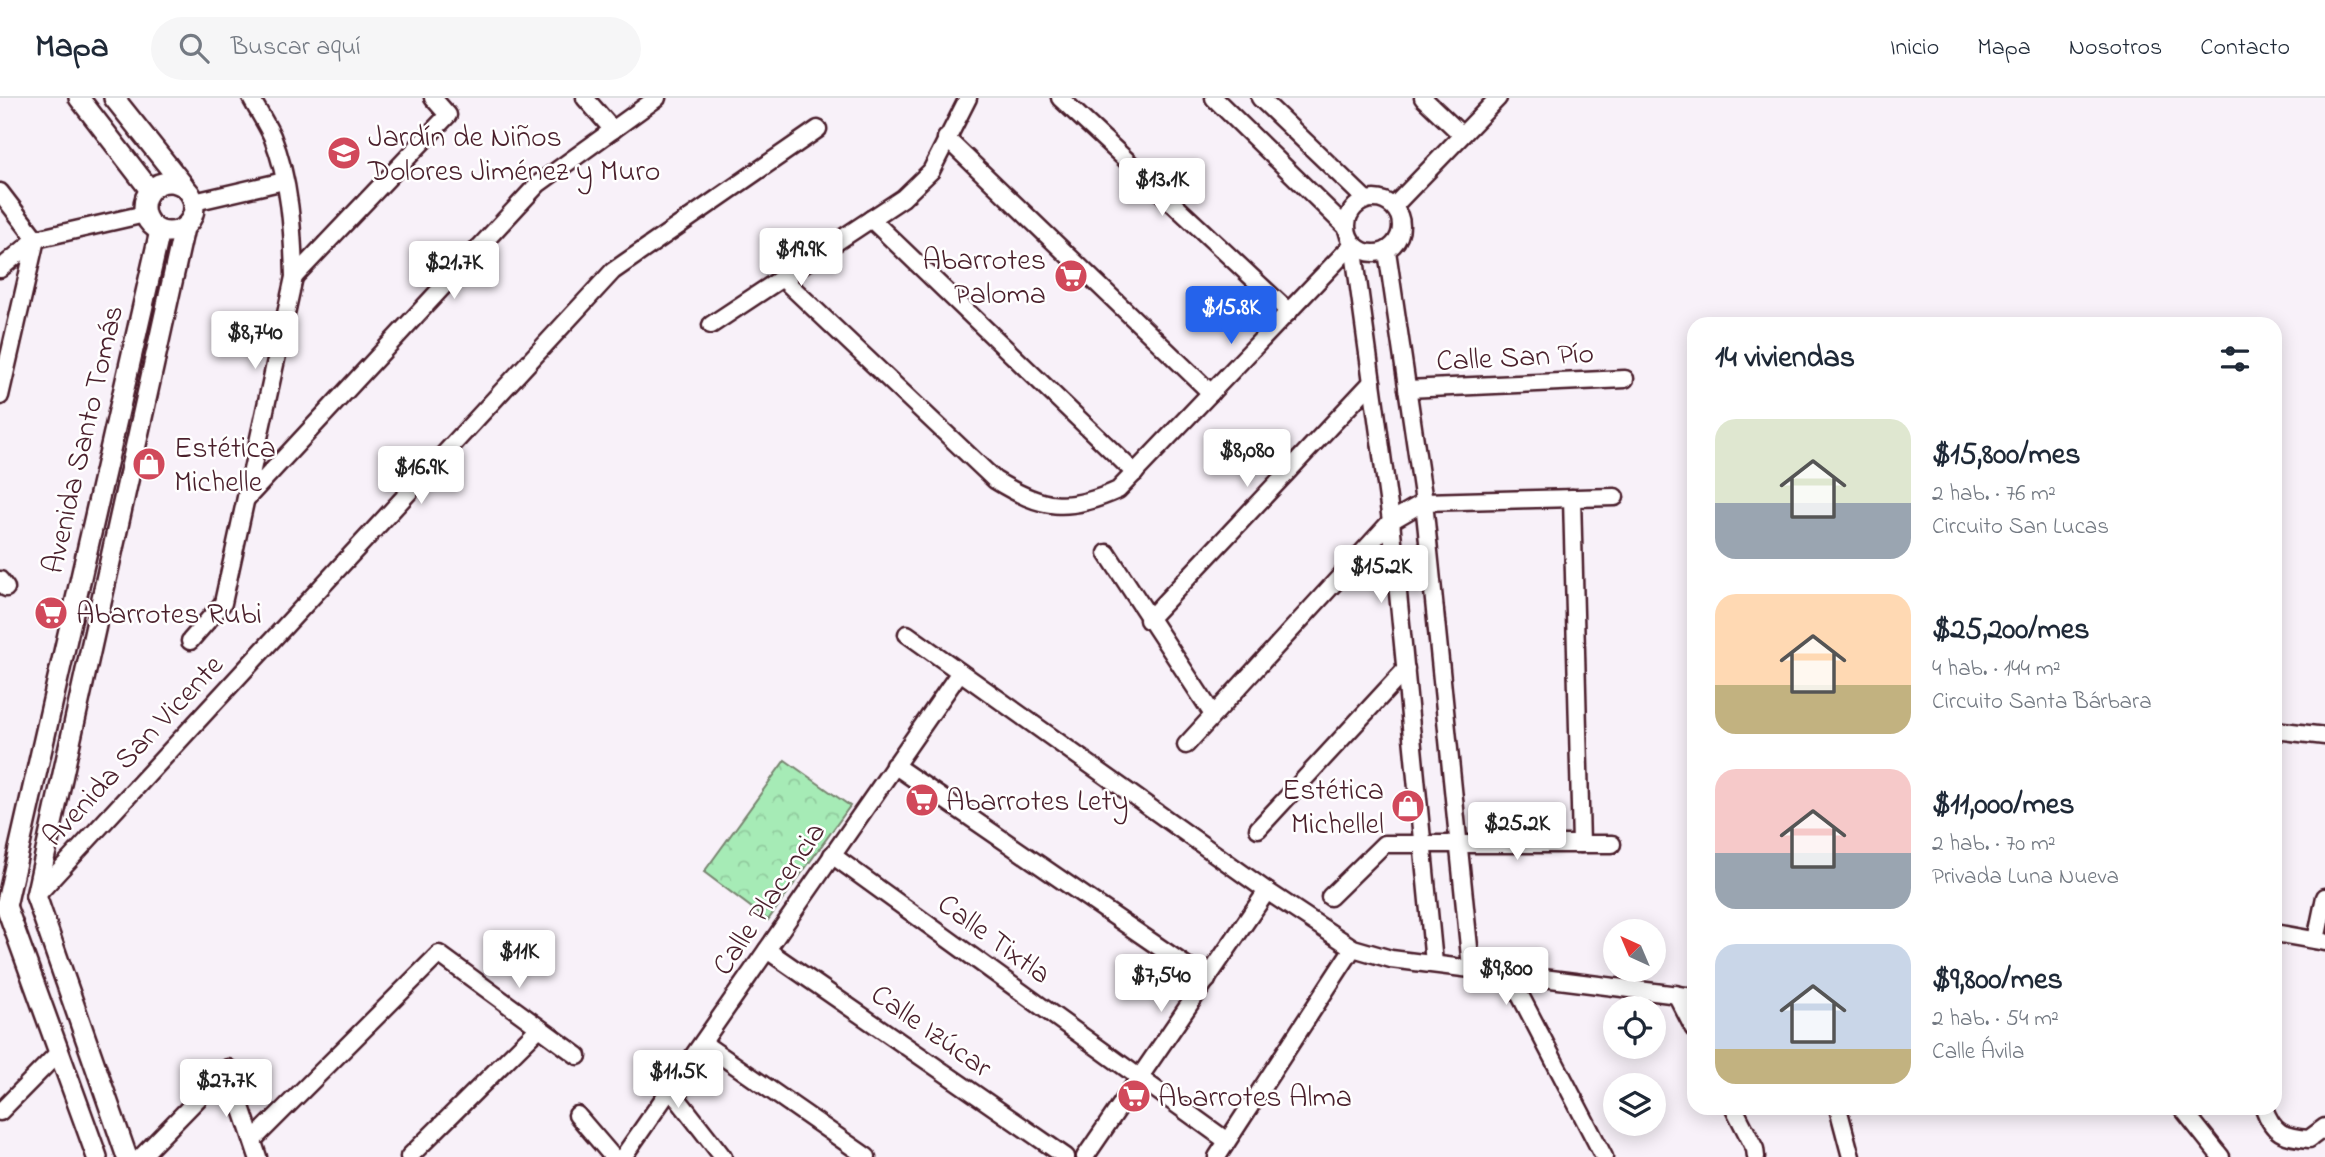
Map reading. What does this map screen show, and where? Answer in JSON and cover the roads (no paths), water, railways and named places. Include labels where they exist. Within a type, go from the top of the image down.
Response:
[{"type":"street","points":[[79,98],[150,190]]},
{"type":"street","points":[[114,98],[189,194],[193,217],[184,228],[176,232],[160,231],[152,227],[145,214],[145,200],[150,190],[164,183],[189,194],[284,181]]},
{"type":"street","points":[[190,641],[223,603],[294,277],[293,232],[284,181],[272,137],[251,98]]},
{"type":"street","points":[[294,277],[448,115],[433,98]]},
{"type":"street","points":[[585,98],[613,130]]},
{"type":"street","points":[[246,499],[538,184],[657,98]]},
{"type":"street","points":[[711,325],[903,198],[931,171],[968,98]]},
{"type":"street","points":[[1060,98],[1289,312]]},
{"type":"street","points":[[1260,98],[1366,199]]},
{"type":"street","points":[[1423,98],[1462,135]]},
{"type":"street","points":[[1394,206],[1498,98]]},
{"type":"street","points":[[1217,99],[1346,227],[1353,244],[1391,521],[1434,963]]},
{"type":"street","name":"Avenida San Vicente","points":[[36,896],[613,271],[818,129]]},
{"type":"street","points":[[946,138],[1211,393]]},
{"type":"street","points":[[0,192],[37,239]]},
{"type":"street","points":[[1346,227],[1351,210],[1366,199],[1381,198],[1394,206],[1401,217],[1402,230],[1397,242],[1387,251],[1375,254],[1364,252],[1353,244]]},
{"type":"street","points":[[0,269],[37,239],[145,214]]},
{"type":"street","points":[[871,219],[1135,473]]},
{"type":"street","name":"Avenida Santo Tomás","points":[[36,896],[184,228]]},
{"type":"street","name":"Avenida Santo Tomás","points":[[3,904],[160,231]]},
{"type":"street","points":[[0,396],[37,239]]},
{"type":"street","points":[[782,278],[995,480],[1030,500],[1058,505],[1087,505],[1118,490],[1353,244]]},
{"type":"street","points":[[1387,251],[1424,502],[1471,967]]},
{"type":"street","name":"Calle San Pío","points":[[1407,390],[1625,379]]},
{"type":"street","points":[[1148,620],[1372,382]]},
{"type":"street","points":[[1186,746],[1212,713],[1391,521],[1424,502],[1615,497]]},
{"type":"street","points":[[1572,498],[1581,844]]},
{"type":"street","points":[[1107,553],[1148,620],[1212,713]]},
{"type":"street","points":[[907,634],[1267,891],[1353,948],[1391,959],[1687,996]]},
{"type":"street","points":[[1258,829],[1406,670]]},
{"type":"street","name":"Calle Placencia","points":[[623,1157],[960,672]]},
{"type":"street","points":[[2282,731],[2325,736]]},
{"type":"street","points":[[894,765],[1208,980]]},
{"type":"street","points":[[1330,897],[1384,844],[1612,844]]},
{"type":"street","name":"Calle Tixtla","points":[[832,855],[1227,1141]]},
{"type":"street","points":[[0,881],[3,904],[97,1157]]},
{"type":"street","points":[[1085,1157],[1267,891]]},
{"type":"street","points":[[3,904],[36,896],[127,1157]]},
{"type":"street","points":[[2282,934],[2321,941],[2325,897]]},
{"type":"street","points":[[1217,1157],[1353,948]]},
{"type":"street","name":"Calle Izúcar","points":[[767,950],[1066,1157]]},
{"type":"street","points":[[253,1140],[439,954],[578,1056]]},
{"type":"street","points":[[1508,972],[1604,1157]]},
{"type":"street","points":[[1676,994],[1687,1015]]},
{"type":"street","points":[[409,1157],[539,1028]]},
{"type":"street","points":[[0,1112],[59,1052],[86,1042]]},
{"type":"street","points":[[703,1043],[867,1157]]},
{"type":"street","points":[[142,1157],[228,1069],[258,1157]]},
{"type":"street","points":[[670,1089],[723,1157]]},
{"type":"street","points":[[577,1115],[613,1157]]},
{"type":"street","points":[[1738,1115],[1755,1149],[1756,1157]]},
{"type":"street","points":[[1841,1115],[1851,1157]]},
{"type":"street","points":[[2188,1115],[2221,1157]]},
{"type":"street","points":[[2266,1115],[2270,1126],[2291,1138],[2309,1139],[2324,1130]]},
{"type":"place","name":"Jardín de Niños Dolores Jiménez y Muro","points":[[344,153]]},
{"type":"place","name":"Abarrotes Paloma","points":[[1071,276]]},
{"type":"place","name":"Estética Michelle","points":[[149,464]]},
{"type":"place","name":"Abarrotes Rubi","points":[[51,613]]},
{"type":"place","name":"Abarrotes Lety","points":[[922,800]]},
{"type":"place","name":"Estética Michellel","points":[[1408,806]]},
{"type":"place","name":"Abarrotes Alma","points":[[1134,1096]]}]
